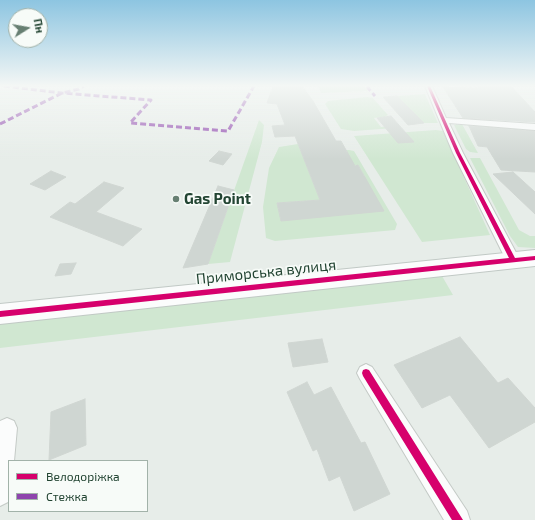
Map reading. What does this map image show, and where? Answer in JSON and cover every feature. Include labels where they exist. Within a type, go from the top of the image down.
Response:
[{"type":"street","points":[[439,110],[458,153],[513,260]]},
{"type":"street","points":[[444,120],[535,127]]},
{"type":"street","name":"Приморська вулиця","points":[[0,314],[535,258]]},
{"type":"street","points":[[366,373],[458,520]]},
{"type":"street","points":[[0,494],[7,428]]},
{"type":"green space","points":[[329,110],[384,110],[388,115],[385,117],[374,118],[381,127],[393,126],[395,128],[354,131],[341,129]]},
{"type":"green space","points":[[411,110],[432,110],[438,123],[424,123]]},
{"type":"green space","points":[[259,120],[264,125],[262,142],[230,262],[208,264]]},
{"type":"green space","points":[[462,124],[478,153],[470,152],[466,149],[454,125]]},
{"type":"green space","points":[[436,130],[443,131],[490,235],[422,242],[354,136]]},
{"type":"green space","points":[[298,144],[320,200],[277,203],[281,220],[365,177],[358,165],[324,168],[347,152],[346,150],[349,150],[354,151],[397,224],[395,230],[275,241],[266,238],[263,207],[269,168],[279,147]]},
{"type":"green space","points":[[470,158],[480,158],[519,230],[530,236],[535,236],[535,248],[518,247],[510,236]]},
{"type":"green space","points":[[438,269],[453,295],[0,348],[0,321]]},
{"type":"building","points":[[279,110],[318,110],[336,141],[341,141],[355,166],[358,165],[384,211],[281,221],[277,203],[320,200],[295,136],[275,137],[272,126],[285,125]]},
{"type":"building","points":[[395,110],[411,110],[424,123],[408,125]]},
{"type":"building","points":[[458,110],[533,110],[535,112],[535,122],[463,118]]},
{"type":"building","points":[[391,116],[414,142],[398,143],[377,118]]},
{"type":"building","points":[[469,126],[535,131],[535,172],[501,170],[487,147],[478,146]]},
{"type":"building","points":[[219,151],[232,154],[223,165],[209,161]]},
{"type":"building","points":[[51,171],[66,177],[45,190],[30,184]]},
{"type":"building","points":[[513,172],[535,192],[535,214],[493,174]]},
{"type":"building","points":[[104,182],[124,188],[96,212],[142,229],[123,246],[50,217],[70,202],[75,204]]},
{"type":"building","points":[[218,186],[234,190],[208,264],[183,268]]},
{"type":"building","points":[[76,263],[71,274],[55,276],[60,264]]},
{"type":"building","points":[[460,337],[498,383],[508,378],[535,408],[535,422],[489,448],[450,395],[422,408],[394,365]]},
{"type":"building","points":[[322,339],[328,362],[293,367],[288,343]]},
{"type":"building","points":[[307,382],[314,395],[331,387],[361,443],[365,442],[390,494],[354,511],[340,476],[329,481],[317,449],[313,451],[287,392]]},
{"type":"building","points":[[85,399],[86,445],[49,460],[51,412]]},
{"type":"marked path","points":[[0,124],[27,110]]},
{"type":"marked path","points":[[142,110],[130,123],[228,131],[240,110]]},
{"type":"cycle path","points":[[439,110],[458,153],[513,260]]},
{"type":"cycle path","points":[[0,314],[535,258]]},
{"type":"cycle path","points":[[366,373],[458,520]]},
{"type":"place","name":"Gas Point","points":[[176,199]]}]
